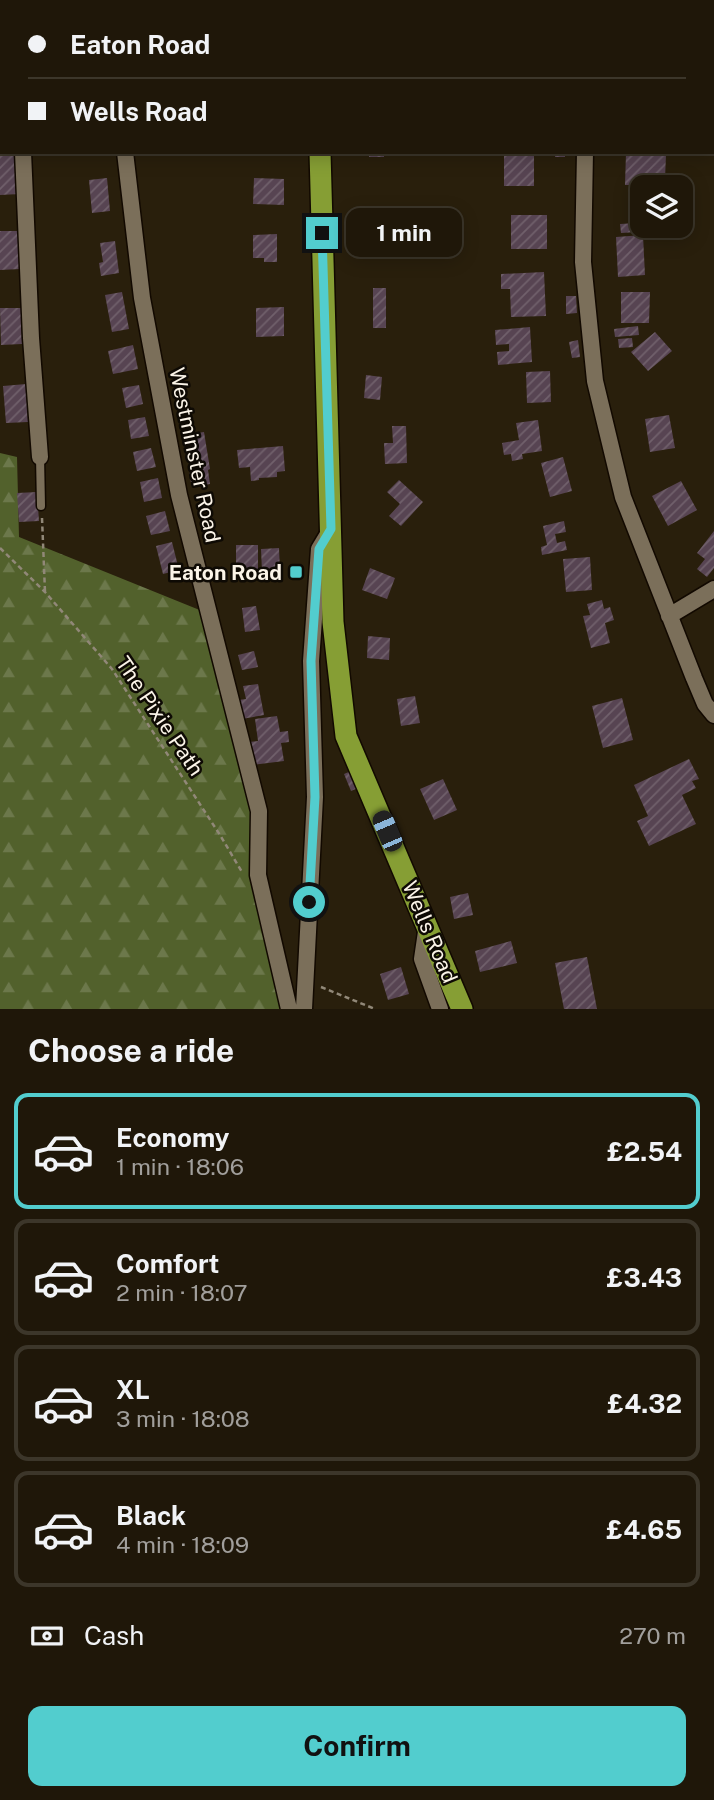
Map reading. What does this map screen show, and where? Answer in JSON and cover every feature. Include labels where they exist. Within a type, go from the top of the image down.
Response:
[{"type":"highway","name":"Wells Road","points":[[320,154],[333,622],[346,736],[462,1009]]},
{"type":"street","points":[[23,154],[31,338],[40,457]]},
{"type":"street","name":"Westminster Road","points":[[125,154],[142,298],[174,469],[259,811],[258,875],[289,1009]]},
{"type":"street","points":[[584,154],[583,262],[595,381],[623,497],[705,704],[714,715]]},
{"type":"street","points":[[304,1009],[315,797],[311,661],[319,549],[331,529]]},
{"type":"street","points":[[669,616],[714,589]]},
{"type":"street","points":[[427,925],[422,959],[440,1009]]},
{"type":"lane","points":[[40,457],[41,506]]},
{"type":"path","points":[[41,506],[45,592]]},
{"type":"path","name":"The Pixie Path","points":[[0,548],[45,592],[112,669],[245,878]]},
{"type":"path","points":[[305,981],[375,1009]]},
{"type":"green space","points":[[0,453],[17,457],[19,537],[207,613],[294,999],[292,1009],[0,1009]]},
{"type":"building","points":[[369,154],[384,154],[384,157],[369,157]]},
{"type":"building","points":[[504,154],[534,154],[534,186],[504,186]]},
{"type":"building","points":[[626,154],[666,155],[665,175],[630,175],[630,185],[625,185]]},
{"type":"building","points":[[18,155],[20,194],[0,195],[0,156]]},
{"type":"building","points":[[107,178],[110,211],[92,213],[89,180]]},
{"type":"building","points":[[254,178],[284,179],[284,205],[253,204]]},
{"type":"building","points":[[511,215],[547,215],[547,249],[511,249]]},
{"type":"building","points":[[371,217],[404,217],[404,242],[371,241]]},
{"type":"building","points":[[630,223],[630,232],[621,233],[620,224]]},
{"type":"building","points":[[0,231],[21,231],[21,269],[0,270]]},
{"type":"building","points":[[277,234],[277,262],[264,262],[264,258],[253,258],[253,235]]},
{"type":"building","points":[[616,237],[643,238],[645,275],[618,277]]},
{"type":"building","points":[[115,241],[119,273],[101,276],[99,263],[103,262],[100,243]]},
{"type":"building","points":[[544,272],[546,316],[511,317],[510,289],[501,289],[501,274]]},
{"type":"building","points":[[373,288],[386,288],[386,328],[373,328]]},
{"type":"building","points":[[122,292],[129,329],[112,332],[105,295]]},
{"type":"building","points":[[621,292],[650,292],[649,323],[621,323]]},
{"type":"building","points":[[566,296],[576,296],[577,313],[566,314]]},
{"type":"building","points":[[284,307],[284,336],[256,337],[256,308]]},
{"type":"building","points":[[0,308],[21,308],[22,344],[1,345]]},
{"type":"building","points":[[638,326],[639,335],[615,337],[614,329]]},
{"type":"building","points":[[530,327],[532,362],[498,365],[497,352],[509,351],[509,344],[496,345],[495,330]]},
{"type":"building","points":[[655,332],[672,351],[648,371],[631,352]]},
{"type":"building","points":[[632,338],[633,347],[619,348],[618,339]]},
{"type":"building","points":[[578,340],[580,357],[572,358],[569,342]]},
{"type":"building","points":[[133,345],[138,369],[113,374],[108,351]]},
{"type":"building","points":[[550,371],[551,402],[527,403],[526,372]]},
{"type":"building","points":[[366,375],[382,377],[380,400],[364,398]]},
{"type":"building","points":[[26,384],[28,422],[6,423],[3,386]]},
{"type":"building","points":[[139,385],[143,404],[126,408],[122,388]]},
{"type":"building","points":[[669,415],[675,448],[650,452],[645,419]]},
{"type":"building","points":[[145,417],[149,436],[131,439],[128,420]]},
{"type":"building","points":[[538,420],[542,451],[522,454],[523,459],[512,461],[511,454],[504,455],[502,443],[519,440],[516,423]]},
{"type":"building","points":[[392,426],[406,426],[407,463],[385,464],[384,443],[393,443]]},
{"type":"building","points":[[204,432],[210,484],[192,487],[189,473],[197,471],[190,434]]},
{"type":"building","points":[[283,446],[285,471],[277,472],[277,477],[251,481],[250,467],[239,468],[237,450]]},
{"type":"building","points":[[151,448],[156,467],[137,471],[133,452]]},
{"type":"building","points":[[563,457],[572,491],[550,497],[541,463]]},
{"type":"building","points":[[158,478],[162,498],[144,502],[140,482]]},
{"type":"building","points":[[399,480],[423,502],[401,526],[389,516],[400,504],[387,492]]},
{"type":"building","points":[[681,481],[697,510],[668,526],[652,496]]},
{"type":"building","points":[[37,492],[39,521],[19,522],[17,493]]},
{"type":"building","points":[[165,511],[170,531],[151,535],[146,516]]},
{"type":"building","points":[[564,521],[566,532],[555,534],[557,543],[565,541],[567,550],[542,555],[541,547],[547,545],[543,526]]},
{"type":"building","points":[[714,531],[714,568],[707,577],[697,569],[705,559],[697,553]]},
{"type":"building","points":[[172,542],[179,570],[163,574],[156,546]]},
{"type":"building","points":[[236,545],[258,545],[258,572],[236,572]]},
{"type":"building","points":[[279,548],[280,571],[262,572],[261,549]]},
{"type":"building","points":[[590,557],[592,590],[566,592],[563,559]]},
{"type":"building","points":[[370,568],[395,578],[387,599],[362,590]]},
{"type":"building","points":[[602,600],[604,609],[610,607],[614,620],[605,623],[610,643],[591,648],[583,616],[590,615],[587,604]]},
{"type":"building","points":[[256,606],[260,630],[245,632],[242,608]]},
{"type":"building","points":[[368,636],[390,638],[389,660],[367,658]]},
{"type":"building","points":[[254,651],[258,667],[242,670],[238,655]]},
{"type":"building","points":[[258,684],[264,715],[242,719],[238,700],[246,699],[243,686]]},
{"type":"building","points":[[415,696],[420,723],[401,726],[397,699]]},
{"type":"building","points":[[622,698],[633,740],[603,748],[592,706]]},
{"type":"building","points":[[277,716],[280,732],[288,731],[289,742],[281,743],[284,761],[252,765],[249,742],[258,741],[255,719]]},
{"type":"building","points":[[689,759],[699,779],[692,781],[696,788],[682,795],[696,824],[649,846],[637,821],[648,816],[634,785]]},
{"type":"building","points":[[356,769],[363,786],[351,791],[344,774]]},
{"type":"building","points":[[443,779],[457,810],[434,820],[420,789]]},
{"type":"building","points":[[468,893],[473,915],[454,919],[450,897]]},
{"type":"building","points":[[511,941],[517,963],[480,972],[475,951]]},
{"type":"building","points":[[587,957],[597,1009],[564,1009],[555,963]]},
{"type":"building","points":[[401,967],[409,994],[388,1000],[380,974]]},
{"type":"place","name":"Eaton Road","points":[[296,572]]},
{"type":"route","points":[[309,902],[315,797],[311,661],[319,549],[331,529],[322,233]]}]
